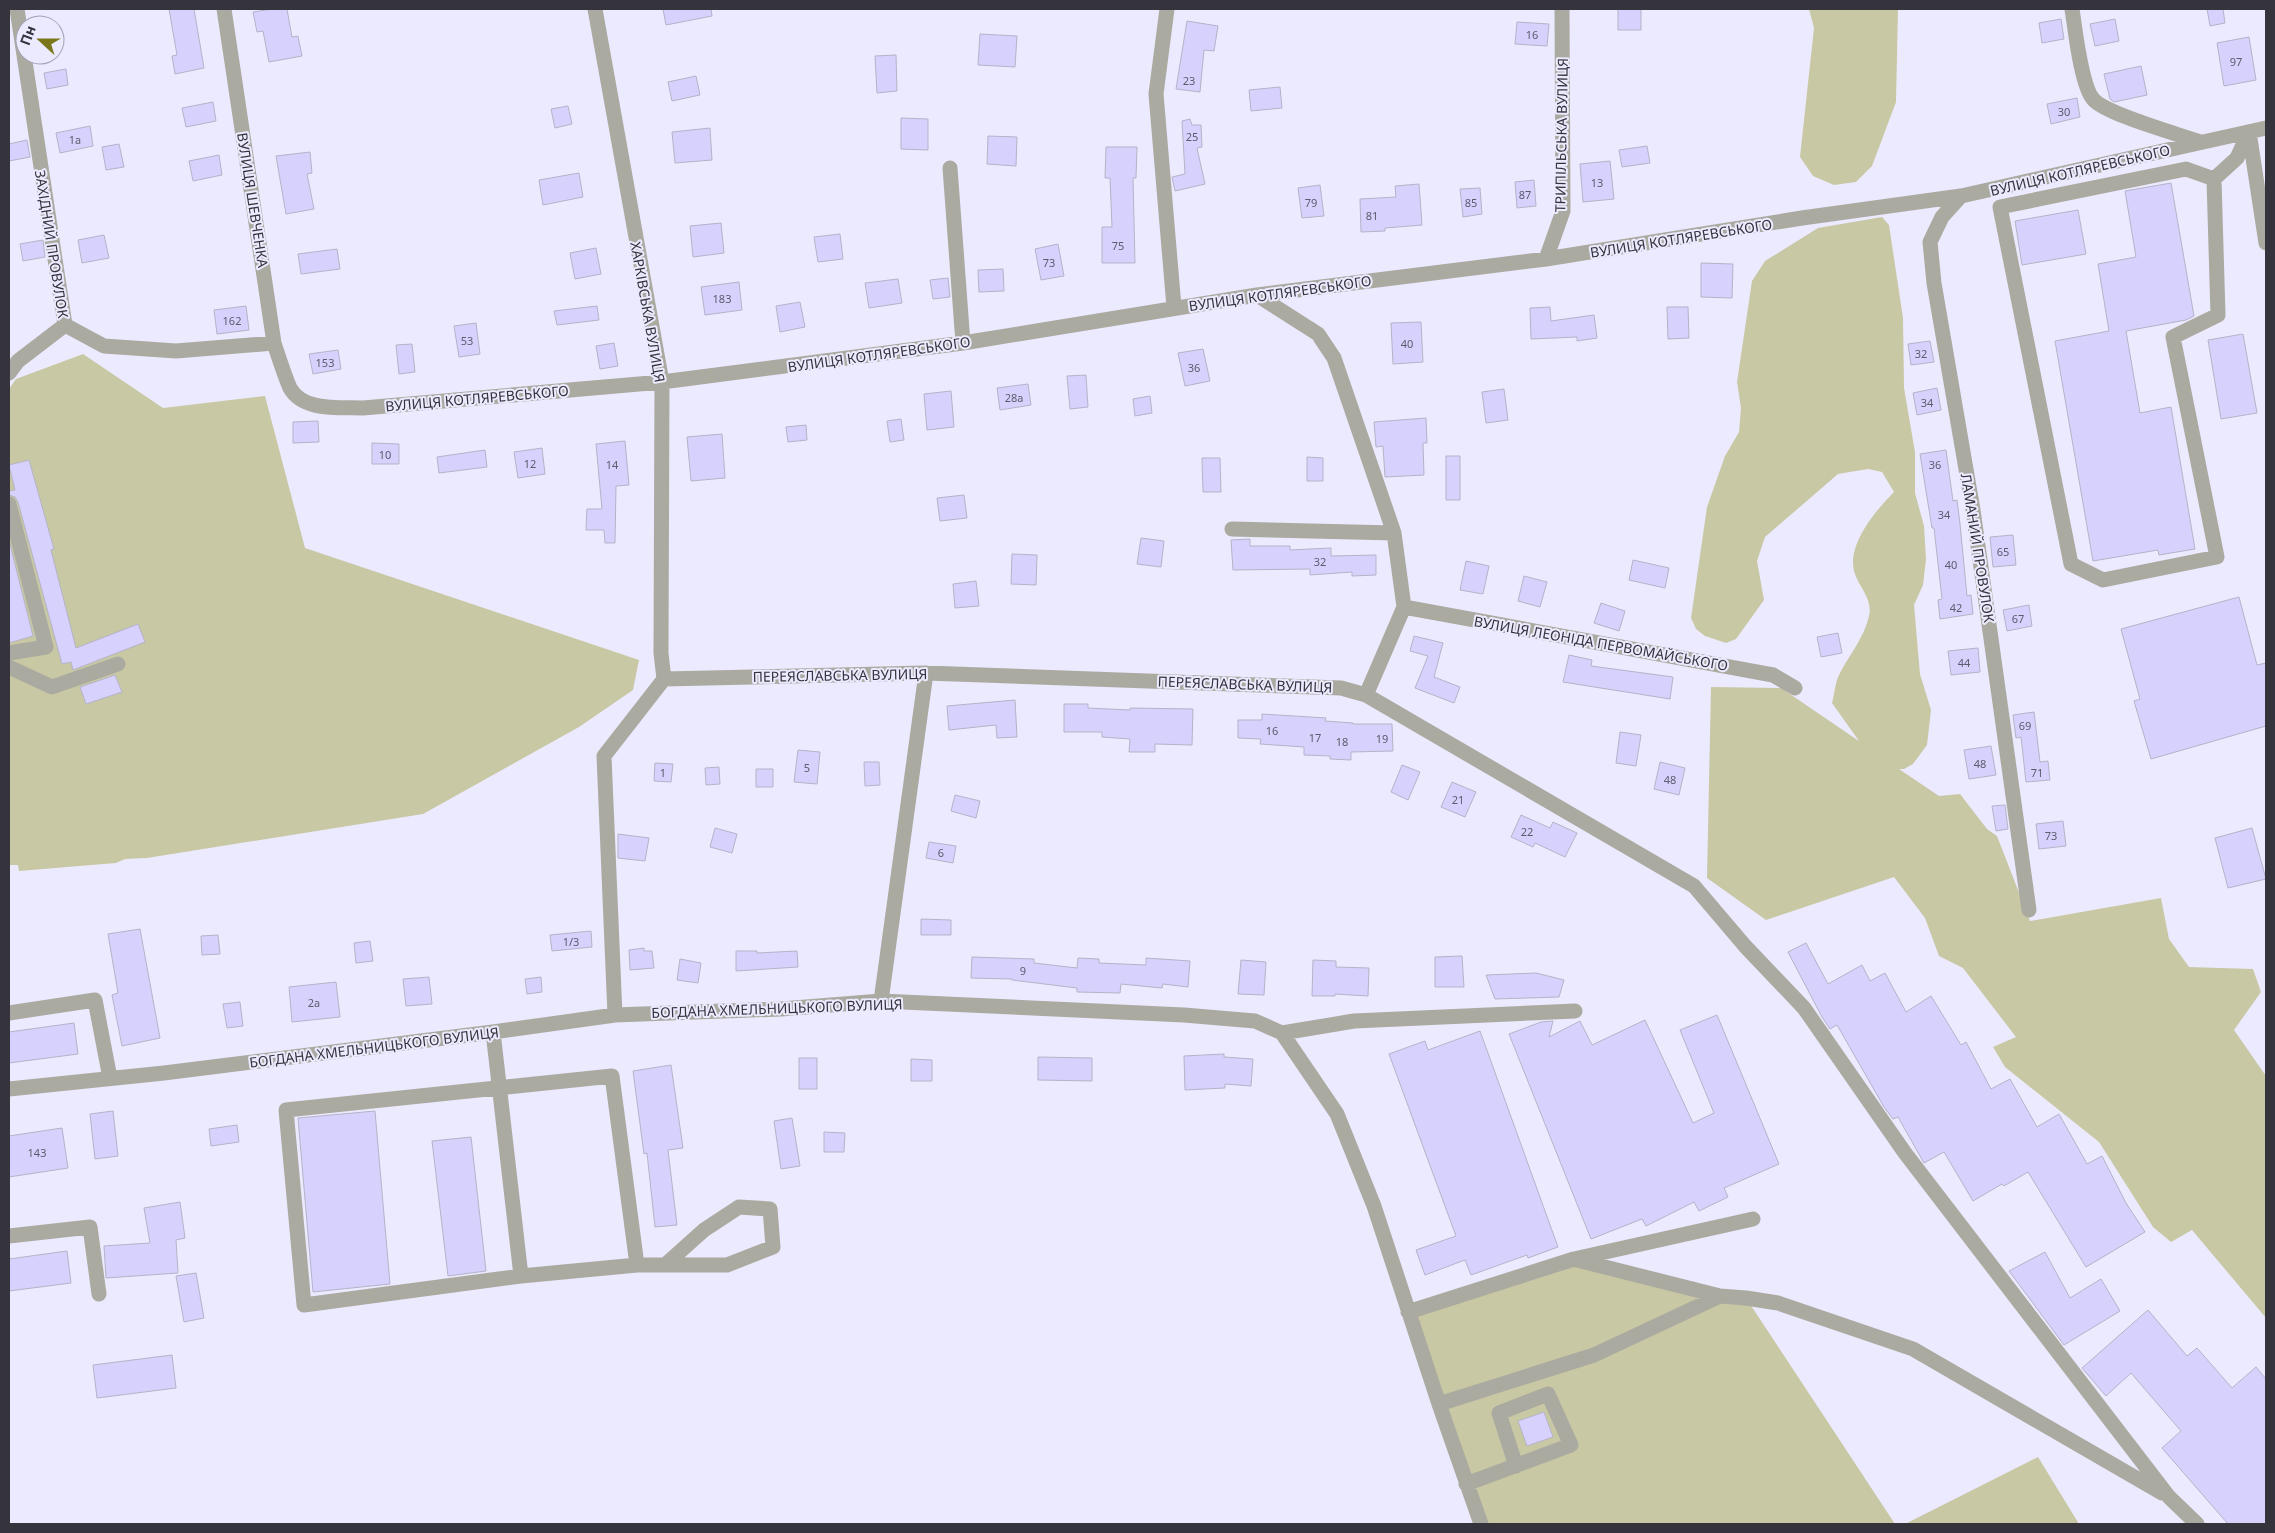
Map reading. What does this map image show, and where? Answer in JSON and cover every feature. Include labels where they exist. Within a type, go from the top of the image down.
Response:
[{"type":"street","name":"ЗАХІДНИЙ ПРОВУЛОК","points":[[17,9],[65,325],[104,346],[176,351],[274,343]]},
{"type":"street","name":"ВУЛИЦЯ ШЕВЧЕНКА","points":[[224,9],[274,343],[291,390]]},
{"type":"street","name":"ХАРКІВСЬКА ВУЛИЦЯ","points":[[595,9],[662,382],[661,653],[664,679]]},
{"type":"street","points":[[1167,9],[1156,94],[1174,307]]},
{"type":"street","name":"ТРИПІЛЬСЬКА ВУЛИЦЯ","points":[[1546,259],[1563,211],[1562,9]]},
{"type":"street","points":[[2072,9],[2086,85],[2093,99],[2102,106],[2120,114],[2200,142]]},
{"type":"street","name":"ВУЛИЦЯ КОТЛЯРЕВСЬКОГО","points":[[291,390],[306,402],[325,407],[363,408],[662,382],[963,343],[1174,307],[1546,259],[1802,218],[1961,196],[2266,128]]},
{"type":"street","points":[[2214,180],[2186,169],[2000,207],[2071,564],[2103,580],[2217,557],[2173,337],[2218,315],[2214,180],[2237,158],[2249,132]]},
{"type":"street","points":[[2249,132],[2266,243]]},
{"type":"street","points":[[950,168],[963,343]]},
{"type":"street","name":"ЛАМАНИЙ ПРОВУЛОК","points":[[1961,196],[1942,217],[1930,242],[1934,283],[1973,510],[2029,910]]},
{"type":"street","points":[[1257,295],[1318,334],[1334,358],[1394,532],[1404,607],[1366,695]]},
{"type":"street","points":[[9,373],[18,361],[65,325]]},
{"type":"street","points":[[9,504],[46,647],[9,653]]},
{"type":"street","points":[[1232,530],[1394,532]]},
{"type":"street","name":"ВУЛИЦЯ ЛЕОНІДА ПЕРВОМАЙСЬКОГО","points":[[1404,607],[1773,674],[1796,688]]},
{"type":"street","points":[[9,667],[52,687],[118,664]]},
{"type":"street","points":[[881,1001],[926,673]]},
{"type":"street","name":"ПЕРЕЯСЛАВСЬКА ВУЛИЦЯ","points":[[664,679],[926,673],[1341,688],[1366,695],[1694,886],[1745,946],[1804,1008],[1905,1153],[2169,1497]]},
{"type":"street","points":[[615,1015],[604,756],[664,679]]},
{"type":"street","points":[[9,1013],[95,1000],[110,1078]]},
{"type":"street","name":"БОГДАНА ХМЕЛЬНИЦЬКОГО ВУЛИЦЯ","points":[[9,1089],[493,1032],[615,1015],[781,1009],[881,1001],[1184,1015],[1255,1021],[1282,1033]]},
{"type":"street","points":[[1481,1524],[1408,1312],[1374,1206],[1337,1114],[1282,1033],[1354,1021],[1575,1011]]},
{"type":"street","points":[[493,1032],[521,1276]]},
{"type":"street","points":[[637,1265],[612,1076],[286,1110],[304,1305],[521,1276],[637,1265],[665,1265],[727,1265],[773,1248],[770,1209],[739,1207],[704,1230],[665,1265]]},
{"type":"street","points":[[1408,1312],[1574,1259],[1752,1219]]},
{"type":"street","points":[[9,1236],[90,1227],[99,1294]]},
{"type":"street","points":[[1574,1259],[1720,1296],[1778,1303],[1913,1350],[2169,1497],[2197,1524]]},
{"type":"street","points":[[1439,1404],[1594,1355],[1720,1296]]},
{"type":"street","points":[[1466,1484],[1516,1466],[1571,1445],[1548,1394],[1499,1414],[1516,1466]]},
{"type":"green space","points":[[1809,9],[1898,9],[1896,102],[1872,166],[1856,182],[1834,185],[1813,176],[1800,157],[1814,28]]},
{"type":"green space","points":[[1882,217],[1889,225],[1903,318],[1904,388],[1915,452],[1915,493],[1924,526],[1926,559],[1923,585],[1914,605],[1920,674],[1931,710],[1927,745],[1913,764],[1904,769],[1899,769],[1939,796],[1960,794],[1987,829],[1997,836],[2030,921],[2161,898],[2169,939],[2189,967],[2253,969],[2261,992],[2234,1030],[2266,1076],[2266,1318],[2192,1230],[2171,1242],[2153,1227],[2099,1142],[2005,1067],[1993,1047],[2016,1037],[1963,968],[1939,956],[1925,918],[1894,877],[1766,920],[1707,878],[1711,687],[1781,688],[1859,741],[1832,703],[1838,677],[1860,640],[1869,616],[1868,599],[1855,574],[1853,563],[1854,552],[1864,529],[1879,508],[1894,492],[1882,472],[1868,469],[1838,474],[1765,537],[1757,561],[1764,600],[1736,639],[1726,643],[1705,636],[1696,629],[1691,618],[1707,507],[1725,456],[1739,432],[1741,408],[1737,382],[1752,281],[1765,261],[1818,228]]},
{"type":"green space","points":[[83,354],[163,408],[265,396],[305,548],[639,660],[633,690],[579,727],[423,814],[147,858],[125,859],[116,863],[19,871],[18,865],[9,865],[9,389],[16,379]]},
{"type":"green space","points":[[1574,1259],[1746,1298],[1895,1524],[1483,1524],[1408,1312]]},
{"type":"green space","points":[[2038,1457],[2079,1524],[1905,1524]]},
{"type":"building","points":[[169,9],[194,9],[204,68],[175,74],[172,56],[177,55]]},
{"type":"building","points":[[287,9],[292,37],[298,36],[302,56],[269,62],[263,31],[257,32],[253,12]]},
{"type":"building","points":[[663,9],[711,9],[712,16],[666,25]]},
{"type":"building","points":[[1618,9],[1641,9],[1641,30],[1618,30]]},
{"type":"building","points":[[2207,9],[2223,9],[2225,23],[2210,26]]},
{"type":"building","points":[[2061,19],[2064,39],[2042,43],[2039,23]]},
{"type":"building","points":[[2115,19],[2119,41],[2095,46],[2090,24]]},
{"type":"building","points":[[1187,21],[1218,26],[1214,51],[1204,50],[1200,92],[1176,89]]},
{"type":"building","points":[[1517,22],[1549,24],[1547,46],[1515,44]]},
{"type":"building","points":[[980,34],[1017,36],[1015,67],[978,65]]},
{"type":"building","points":[[2249,37],[2256,80],[2224,86],[2217,43]]},
{"type":"building","points":[[896,55],[897,91],[877,93],[875,56]]},
{"type":"building","points":[[2141,66],[2147,95],[2114,102],[2110,99],[2104,74]]},
{"type":"building","points":[[66,69],[68,85],[47,89],[44,73]]},
{"type":"building","points":[[696,76],[700,95],[672,101],[668,82]]},
{"type":"building","points":[[1280,87],[1282,108],[1251,111],[1249,90]]},
{"type":"building","points":[[2077,98],[2080,117],[2051,124],[2047,104]]},
{"type":"building","points":[[213,102],[216,121],[186,127],[182,108]]},
{"type":"building","points":[[568,106],[572,124],[555,128],[551,109]]},
{"type":"building","points":[[901,118],[928,119],[928,150],[901,149]]},
{"type":"building","points":[[1190,119],[1192,125],[1201,125],[1202,147],[1197,148],[1205,184],[1175,191],[1172,177],[1185,174],[1182,121]]},
{"type":"building","points":[[90,126],[93,146],[60,153],[56,133]]},
{"type":"building","points":[[710,128],[712,160],[675,163],[672,132]]},
{"type":"building","points":[[988,136],[1017,137],[1016,166],[987,164]]},
{"type":"building","points":[[27,140],[30,157],[9,161],[9,144]]},
{"type":"building","points":[[119,144],[124,167],[106,170],[102,147]]},
{"type":"building","points":[[1647,146],[1650,163],[1622,167],[1619,150]]},
{"type":"building","points":[[1106,147],[1137,147],[1136,178],[1133,178],[1135,263],[1102,263],[1102,227],[1112,227],[1110,178],[1105,178]]},
{"type":"building","points":[[310,152],[312,173],[307,174],[314,209],[286,214],[276,156]]},
{"type":"building","points":[[219,155],[222,175],[193,181],[189,161]]},
{"type":"building","points":[[1610,161],[1614,199],[1583,202],[1580,164]]},
{"type":"building","points":[[579,173],[583,197],[543,205],[539,180]]},
{"type":"building","points":[[1534,180],[1536,206],[1517,208],[1515,182]]},
{"type":"building","points":[[2171,183],[2194,316],[2186,320],[2126,331],[2140,413],[2171,407],[2195,549],[2159,555],[2158,550],[2093,561],[2055,341],[2109,331],[2098,264],[2136,257],[2125,191]]},
{"type":"building","points":[[1419,184],[1422,225],[1385,228],[1385,231],[1361,232],[1360,199],[1396,197],[1395,186]]},
{"type":"building","points":[[1320,185],[1324,216],[1302,218],[1298,188]]},
{"type":"building","points":[[1480,188],[1482,214],[1463,217],[1460,189]]},
{"type":"building","points":[[2078,210],[2086,254],[2022,265],[2015,221]]},
{"type":"building","points":[[721,223],[724,253],[693,257],[690,226]]},
{"type":"building","points":[[840,234],[843,259],[818,262],[814,237]]},
{"type":"building","points":[[104,235],[109,258],[82,263],[78,240]]},
{"type":"building","points":[[43,240],[45,257],[23,261],[20,244]]},
{"type":"building","points":[[1058,244],[1064,276],[1041,280],[1035,249]]},
{"type":"building","points":[[596,248],[601,274],[575,279],[570,253]]},
{"type":"building","points":[[337,249],[340,269],[301,274],[298,254]]},
{"type":"building","points":[[1701,263],[1733,264],[1732,298],[1701,297]]},
{"type":"building","points":[[1003,269],[1004,291],[979,292],[978,270]]},
{"type":"building","points":[[948,278],[950,297],[933,299],[930,280]]},
{"type":"building","points":[[898,279],[902,303],[869,308],[865,283]]},
{"type":"building","points":[[739,282],[742,310],[705,315],[701,287]]},
{"type":"building","points":[[800,302],[805,327],[780,332],[776,306]]},
{"type":"building","points":[[246,306],[249,330],[217,334],[214,310]]},
{"type":"building","points":[[597,306],[599,320],[557,325],[554,311]]},
{"type":"building","points":[[1550,307],[1551,321],[1594,315],[1597,338],[1577,341],[1577,337],[1531,339],[1530,308]]},
{"type":"building","points":[[1667,307],[1688,307],[1689,338],[1668,339]]},
{"type":"building","points":[[1421,322],[1423,362],[1393,364],[1391,323]]},
{"type":"building","points":[[476,323],[480,354],[459,357],[454,326]]},
{"type":"building","points":[[2243,334],[2257,413],[2221,419],[2208,340]]},
{"type":"building","points":[[1930,341],[1934,362],[1911,365],[1908,344]]},
{"type":"building","points":[[614,343],[618,366],[600,369],[596,346]]},
{"type":"building","points":[[412,344],[415,372],[399,374],[396,345]]},
{"type":"building","points":[[1203,349],[1210,381],[1185,386],[1178,353]]},
{"type":"building","points":[[338,350],[341,369],[313,374],[309,354]]},
{"type":"building","points":[[1086,375],[1088,407],[1070,409],[1067,376]]},
{"type":"building","points":[[1028,384],[1031,405],[1000,410],[997,388]]},
{"type":"building","points":[[1937,388],[1941,410],[1917,415],[1913,393]]},
{"type":"building","points":[[1504,389],[1508,420],[1486,423],[1482,392]]},
{"type":"building","points":[[951,391],[954,427],[927,430],[924,394]]},
{"type":"building","points":[[1150,396],[1152,413],[1135,416],[1133,399]]},
{"type":"building","points":[[1426,418],[1427,443],[1423,443],[1424,475],[1385,477],[1383,446],[1376,447],[1374,422]]},
{"type":"building","points":[[901,419],[904,440],[890,442],[887,421]]},
{"type":"building","points":[[318,421],[319,442],[293,443],[293,422]]},
{"type":"building","points":[[806,425],[807,440],[788,442],[786,427]]},
{"type":"building","points":[[722,434],[725,478],[691,481],[687,437]]},
{"type":"building","points":[[625,441],[629,485],[616,486],[615,543],[605,543],[604,530],[586,530],[587,509],[602,509],[596,444]]},
{"type":"building","points":[[372,443],[399,444],[399,464],[372,464]]},
{"type":"building","points":[[542,448],[545,474],[518,478],[514,452]]},
{"type":"building","points":[[485,450],[487,467],[439,473],[437,457]]},
{"type":"building","points":[[1946,450],[1953,501],[1957,500],[1967,596],[1971,595],[1973,614],[1940,619],[1938,600],[1942,599],[1934,528],[1932,528],[1920,454]]},
{"type":"building","points":[[1446,456],[1460,456],[1460,500],[1446,500]]},
{"type":"building","points":[[1307,457],[1323,458],[1323,481],[1307,481]]},
{"type":"building","points":[[1202,458],[1220,458],[1221,492],[1203,492]]},
{"type":"building","points":[[29,460],[54,549],[51,550],[76,648],[138,624],[145,642],[73,670],[71,662],[62,664],[18,502],[15,497],[9,495],[9,491],[15,490],[9,465]]},
{"type":"building","points":[[964,495],[967,518],[940,521],[937,498]]},
{"type":"building","points":[[2013,535],[2016,565],[1993,567],[1990,537]]},
{"type":"building","points":[[1141,538],[1164,541],[1161,567],[1137,564]]},
{"type":"building","points":[[1250,539],[1250,546],[1290,546],[1290,550],[1331,548],[1331,556],[1376,555],[1376,575],[1352,576],[1352,572],[1310,575],[1310,569],[1233,570],[1231,540]]},
{"type":"building","points":[[9,540],[33,636],[9,643]]},
{"type":"building","points":[[1012,554],[1037,555],[1036,585],[1011,584]]},
{"type":"building","points":[[1633,560],[1669,568],[1665,588],[1629,580]]},
{"type":"building","points":[[1466,561],[1489,566],[1483,594],[1460,590]]},
{"type":"building","points":[[1524,576],[1547,582],[1540,607],[1518,601]]},
{"type":"building","points":[[976,581],[979,606],[955,608],[953,584]]},
{"type":"building","points":[[2239,597],[2257,665],[2266,663],[2266,726],[2151,759],[2134,701],[2140,699],[2121,629]]},
{"type":"building","points":[[1601,603],[1625,611],[1619,631],[1594,623]]},
{"type":"building","points":[[2029,605],[2032,626],[2007,631],[2003,610]]},
{"type":"building","points":[[1838,633],[1842,653],[1821,657],[1817,637]]},
{"type":"building","points":[[1414,636],[1443,643],[1434,677],[1460,687],[1454,703],[1415,688],[1428,656],[1410,651]]},
{"type":"building","points":[[1978,648],[1980,672],[1951,675],[1948,651]]},
{"type":"building","points":[[1569,655],[1592,660],[1591,666],[1673,677],[1670,699],[1563,682]]},
{"type":"building","points":[[115,675],[122,692],[86,704],[80,687]]},
{"type":"building","points":[[1015,700],[1017,737],[997,738],[996,725],[949,730],[947,706]]},
{"type":"building","points":[[1064,704],[1088,704],[1088,708],[1130,710],[1130,708],[1193,709],[1192,745],[1155,744],[1155,752],[1129,752],[1130,739],[1102,737],[1102,732],[1064,732]]},
{"type":"building","points":[[2034,712],[2040,762],[2048,761],[2050,780],[2026,782],[2021,737],[2016,738],[2013,715]]},
{"type":"building","points":[[1262,714],[1326,718],[1325,721],[1353,724],[1392,724],[1393,751],[1351,752],[1351,760],[1330,759],[1330,756],[1304,755],[1304,747],[1260,744],[1261,739],[1238,738],[1238,720],[1262,720]]},
{"type":"building","points":[[1620,732],[1641,735],[1636,766],[1616,763]]},
{"type":"building","points":[[1991,746],[1996,775],[1969,779],[1964,750]]},
{"type":"building","points":[[798,750],[820,752],[817,784],[794,782]]},
{"type":"building","points":[[864,762],[879,762],[880,785],[865,786]]},
{"type":"building","points":[[1660,762],[1685,768],[1679,795],[1654,789]]},
{"type":"building","points":[[655,763],[673,764],[671,782],[654,781]]},
{"type":"building","points":[[1402,765],[1420,772],[1408,800],[1391,792]]},
{"type":"building","points":[[719,767],[720,784],[706,785],[705,768]]},
{"type":"building","points":[[756,769],[773,769],[773,787],[756,787]]},
{"type":"building","points":[[1452,782],[1476,792],[1465,817],[1441,807]]},
{"type":"building","points":[[955,795],[980,801],[976,818],[951,811]]},
{"type":"building","points":[[2005,805],[2008,829],[1996,831],[1992,806]]},
{"type":"building","points":[[1521,815],[1550,828],[1553,822],[1577,833],[1565,857],[1535,843],[1533,847],[1511,837]]},
{"type":"building","points":[[2063,821],[2066,846],[2039,849],[2036,824]]},
{"type":"building","points":[[715,828],[737,834],[732,853],[710,847]]},
{"type":"building","points":[[2252,828],[2266,879],[2228,888],[2215,838]]},
{"type":"building","points":[[618,834],[649,838],[645,861],[618,858]]},
{"type":"building","points":[[929,842],[956,846],[953,863],[926,858]]},
{"type":"building","points":[[921,919],[951,920],[951,935],[921,935]]},
{"type":"building","points":[[140,929],[160,1038],[122,1046],[112,995],[118,993],[108,934]]},
{"type":"building","points":[[591,931],[592,947],[552,951],[550,935]]},
{"type":"building","points":[[218,935],[220,954],[202,955],[201,936]]},
{"type":"building","points":[[370,941],[373,961],[356,963],[354,943]]},
{"type":"building","points":[[1806,943],[1828,984],[1862,965],[1870,981],[1885,973],[1906,1012],[1931,996],[1961,1045],[1966,1042],[1991,1089],[2010,1079],[2037,1127],[2059,1114],[2087,1164],[2102,1156],[2126,1203],[2145,1232],[2086,1267],[2028,1172],[2004,1186],[2002,1184],[1973,1201],[1944,1152],[1924,1163],[1898,1117],[1893,1119],[1884,1107],[1837,1025],[1830,1029],[1822,1017],[1788,952]]},
{"type":"building","points":[[644,948],[644,951],[652,951],[654,968],[630,970],[629,950]]},
{"type":"building","points":[[736,951],[757,951],[757,953],[797,951],[798,967],[736,971]]},
{"type":"building","points":[[1462,956],[1464,987],[1435,987],[1435,957]]},
{"type":"building","points":[[972,957],[1034,959],[1034,963],[1077,968],[1078,958],[1099,959],[1099,963],[1146,965],[1146,958],[1190,961],[1188,987],[1163,984],[1162,988],[1121,984],[1120,993],[1077,992],[1077,988],[1012,979],[971,978]]},
{"type":"building","points":[[680,959],[701,963],[698,983],[677,980]]},
{"type":"building","points":[[1241,960],[1266,962],[1264,995],[1238,994]]},
{"type":"building","points":[[1313,960],[1336,961],[1336,967],[1369,968],[1368,996],[1335,994],[1335,996],[1312,996]]},
{"type":"building","points":[[1536,973],[1564,980],[1559,997],[1495,999],[1486,975]]},
{"type":"building","points":[[429,977],[432,1004],[406,1006],[403,979]]},
{"type":"building","points":[[541,977],[542,992],[527,994],[525,979]]},
{"type":"building","points":[[336,982],[340,1017],[292,1022],[289,987]]},
{"type":"building","points":[[240,1002],[243,1026],[227,1028],[223,1004]]},
{"type":"building","points":[[1717,1015],[1779,1164],[1724,1188],[1728,1197],[1699,1211],[1694,1202],[1646,1226],[1642,1219],[1591,1239],[1509,1034],[1541,1022],[1553,1021],[1549,1037],[1580,1021],[1592,1045],[1645,1020],[1693,1123],[1714,1113],[1680,1030]]},
{"type":"building","points":[[74,1023],[78,1054],[9,1063],[9,1032]]},
{"type":"building","points":[[1480,1031],[1558,1247],[1528,1258],[1527,1255],[1471,1275],[1465,1260],[1425,1275],[1416,1250],[1456,1236],[1389,1054],[1425,1041],[1428,1050]]},
{"type":"building","points":[[1224,1054],[1224,1057],[1253,1059],[1251,1086],[1225,1084],[1225,1088],[1185,1090],[1184,1056]]},
{"type":"building","points":[[1038,1057],[1092,1058],[1092,1081],[1038,1080]]},
{"type":"building","points":[[799,1058],[817,1058],[817,1089],[799,1089]]},
{"type":"building","points":[[911,1059],[932,1060],[932,1081],[911,1081]]},
{"type":"building","points":[[671,1065],[683,1148],[668,1150],[677,1225],[655,1227],[647,1153],[644,1154],[633,1071]]},
{"type":"building","points":[[113,1111],[118,1156],[95,1159],[90,1114]]},
{"type":"building","points":[[375,1111],[390,1284],[313,1292],[298,1118]]},
{"type":"building","points":[[792,1118],[800,1166],[781,1169],[774,1121]]},
{"type":"building","points":[[237,1125],[239,1142],[211,1146],[209,1129]]},
{"type":"building","points":[[62,1128],[68,1168],[9,1177],[9,1136]]},
{"type":"building","points":[[824,1132],[845,1133],[844,1152],[824,1152]]},
{"type":"building","points":[[471,1137],[486,1271],[448,1276],[432,1141]]},
{"type":"building","points":[[180,1202],[185,1238],[176,1240],[178,1273],[106,1278],[104,1246],[150,1243],[144,1208]]},
{"type":"building","points":[[67,1251],[71,1283],[9,1291],[9,1259]]},
{"type":"building","points":[[2045,1252],[2070,1298],[2101,1279],[2120,1311],[2064,1345],[2009,1271]]},
{"type":"building","points":[[196,1273],[204,1318],[184,1322],[176,1276]]},
{"type":"building","points":[[2148,1310],[2187,1356],[2197,1348],[2232,1388],[2256,1367],[2266,1379],[2266,1524],[2228,1524],[2162,1448],[2181,1431],[2131,1373],[2106,1396],[2082,1368]]},
{"type":"building","points":[[172,1355],[176,1388],[97,1398],[93,1365]]},
{"type":"building","points":[[1544,1412],[1553,1437],[1527,1446],[1518,1421]]}]
